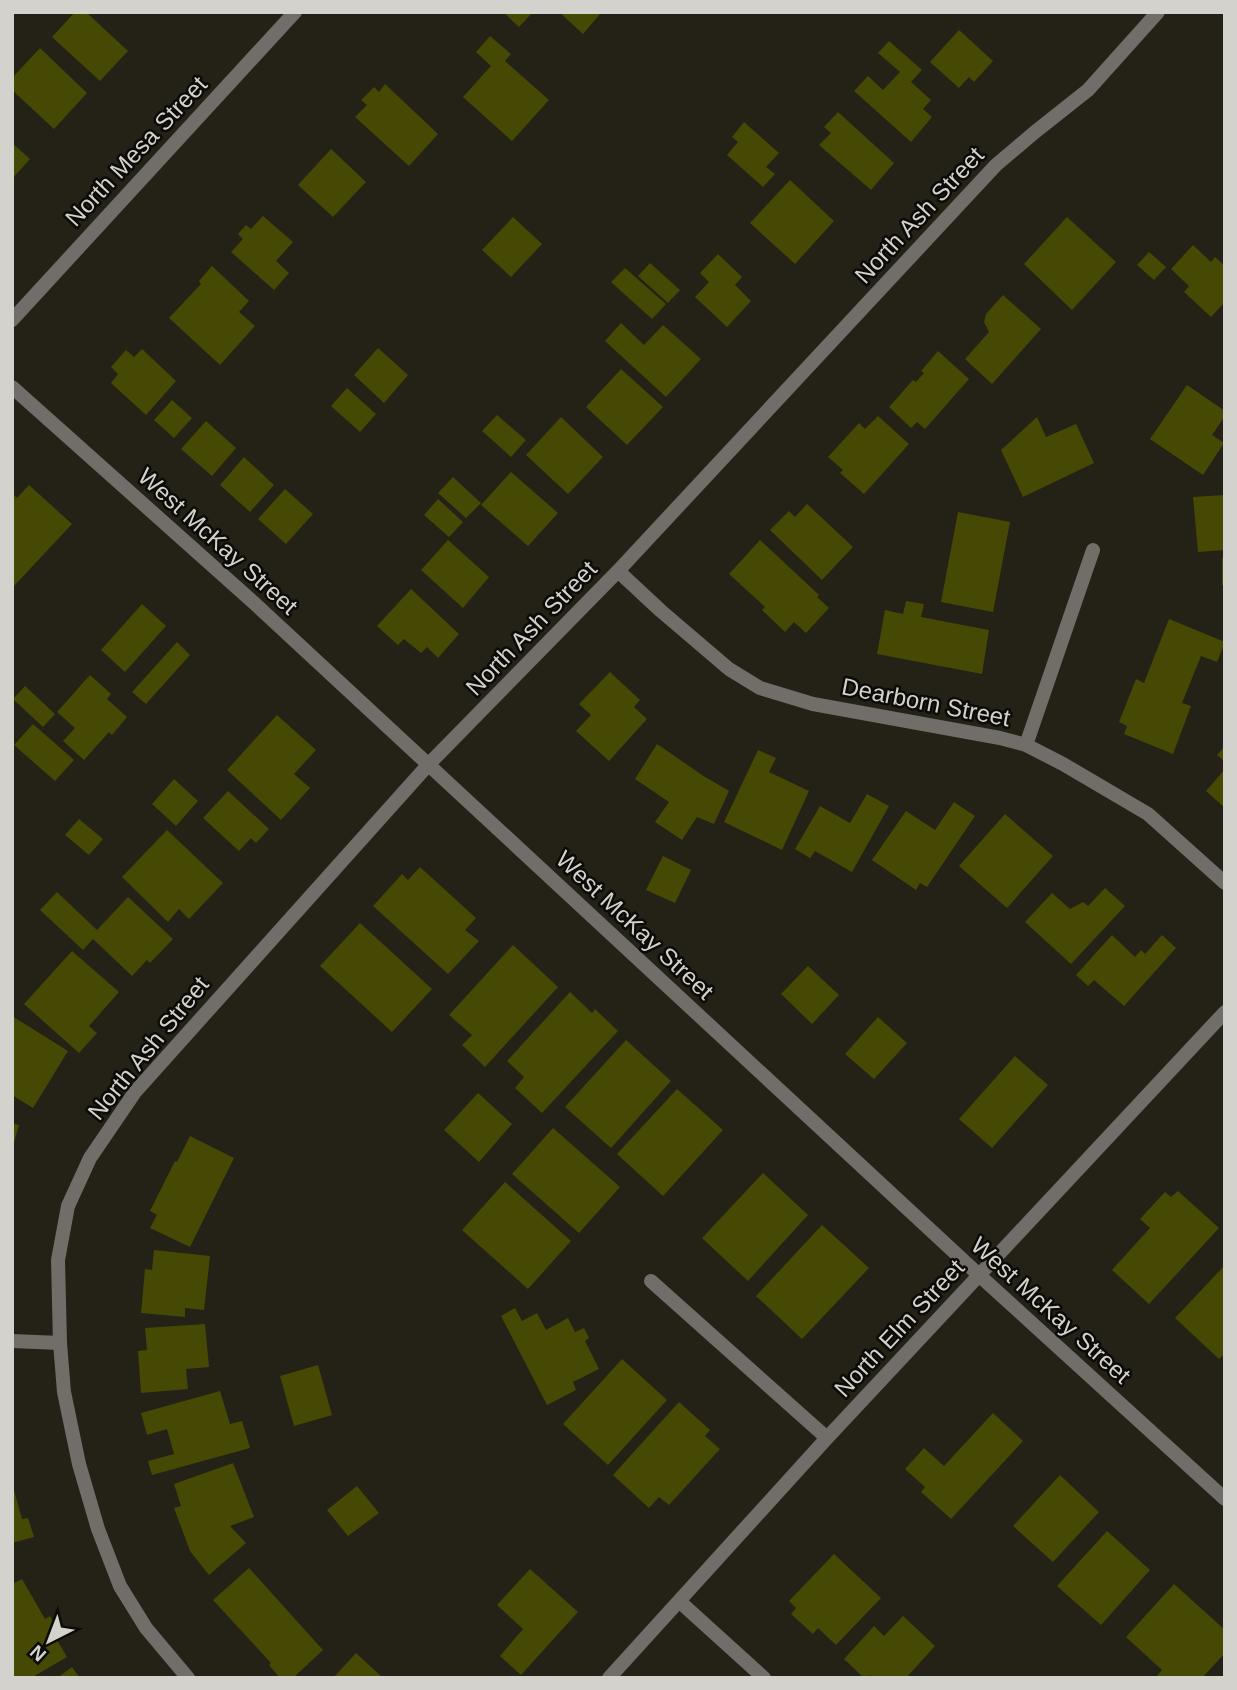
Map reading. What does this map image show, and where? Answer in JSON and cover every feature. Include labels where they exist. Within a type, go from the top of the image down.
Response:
[{"type":"street","name":"North Mesa Street","points":[[12,320],[295,12]]},
{"type":"street","name":"North Ash Street","points":[[188,1678],[146,1628],[120,1586],[98,1529],[79,1464],[64,1392],[58,1260],[68,1206],[90,1158],[135,1092],[428,765],[618,571],[996,165],[1088,90],[1158,12]]},
{"type":"street","name":"West McKay Street","points":[[12,387],[243,593],[980,1276],[1225,1499]]},
{"type":"street","points":[[1026,745],[1093,550]]},
{"type":"street","name":"Dearborn Street","points":[[618,571],[729,669],[760,688],[813,704],[1026,745],[1148,814],[1225,883]]},
{"type":"street","name":"North Elm Street","points":[[608,1678],[827,1438],[1225,1012]]},
{"type":"street","points":[[651,1281],[827,1438]]},
{"type":"street","points":[[12,1342],[60,1343]]},
{"type":"street","points":[[679,1601],[764,1678]]},
{"type":"building","points":[[75,12],[86,12],[128,51],[100,81],[52,37]]},
{"type":"building","points":[[503,12],[533,12],[519,27]]},
{"type":"building","points":[[559,12],[598,12],[600,14],[583,34]]},
{"type":"building","points":[[959,30],[993,61],[974,82],[969,77],[959,88],[930,62]]},
{"type":"building","points":[[490,36],[511,54],[505,61],[549,100],[512,141],[463,97],[491,66],[476,52]]},
{"type":"building","points":[[889,41],[922,70],[911,82],[931,100],[923,109],[932,117],[911,142],[854,91],[868,76],[883,90],[900,72],[878,53]]},
{"type":"building","points":[[40,48],[87,93],[54,129],[12,90],[12,78]]},
{"type":"building","points":[[385,84],[438,134],[409,166],[355,117],[367,105],[361,100],[374,87],[379,92]]},
{"type":"building","points":[[838,112],[894,163],[871,190],[819,145],[831,133],[824,127]]},
{"type":"building","points":[[744,122],[779,153],[766,167],[775,174],[763,187],[727,155],[738,142],[732,137]]},
{"type":"building","points":[[12,143],[30,159],[12,179]]},
{"type":"building","points":[[331,149],[366,182],[333,217],[298,185]]},
{"type":"building","points":[[790,180],[834,221],[795,264],[750,223]]},
{"type":"building","points":[[263,216],[293,242],[276,261],[289,273],[274,290],[231,252],[243,239],[238,234],[246,225],[251,229]]},
{"type":"building","points":[[513,217],[542,244],[511,277],[482,250]]},
{"type":"building","points":[[1067,217],[1116,262],[1072,310],[1024,264]]},
{"type":"building","points":[[1193,245],[1211,262],[1215,257],[1225,266],[1225,302],[1211,317],[1184,292],[1189,286],[1171,269]]},
{"type":"building","points":[[1149,252],[1166,267],[1154,280],[1137,265]]},
{"type":"building","points":[[718,254],[742,277],[735,285],[751,301],[727,327],[695,297],[709,282],[700,273]]},
{"type":"building","points":[[650,263],[680,290],[668,303],[638,276]]},
{"type":"building","points":[[212,266],[249,301],[239,312],[255,326],[220,365],[169,318],[201,284],[199,281]]},
{"type":"building","points":[[625,268],[666,304],[652,319],[611,282]]},
{"type":"building","points":[[1003,295],[1041,329],[992,384],[965,359],[989,332],[984,322],[986,314]]},
{"type":"building","points":[[621,323],[644,345],[663,325],[701,359],[666,397],[605,341]]},
{"type":"building","points":[[378,348],[408,375],[384,403],[354,375]]},
{"type":"building","points":[[142,349],[176,381],[146,415],[111,383],[118,374],[111,367],[126,350],[134,357]]},
{"type":"building","points":[[938,351],[969,379],[925,429],[917,422],[911,428],[889,407],[913,380],[916,382],[924,373],[921,371]]},
{"type":"building","points":[[621,369],[663,407],[627,445],[586,407]]},
{"type":"building","points":[[1187,385],[1225,411],[1225,416],[1212,435],[1224,443],[1203,475],[1150,439]]},
{"type":"building","points":[[347,388],[376,414],[360,432],[331,406]]},
{"type":"building","points":[[172,400],[192,418],[174,438],[154,420]]},
{"type":"building","points":[[497,415],[526,440],[511,457],[482,431]]},
{"type":"building","points":[[878,416],[909,444],[864,494],[840,473],[843,470],[828,457],[859,423],[865,429]]},
{"type":"building","points":[[561,417],[603,457],[568,494],[526,455]]},
{"type":"building","points":[[1037,417],[1046,437],[1076,424],[1094,463],[1023,497],[1001,450]]},
{"type":"building","points":[[206,421],[236,448],[212,476],[181,449]]},
{"type":"building","points":[[244,457],[274,485],[250,512],[220,485]]},
{"type":"building","points":[[511,472],[558,513],[528,546],[481,505]]},
{"type":"building","points":[[453,477],[481,503],[466,518],[438,493]]},
{"type":"building","points":[[29,485],[72,524],[14,586],[12,493],[17,498]]},
{"type":"building","points":[[285,489],[313,514],[286,544],[258,519]]},
{"type":"building","points":[[1225,495],[1225,550],[1198,552],[1193,497]]},
{"type":"building","points":[[438,499],[463,522],[449,537],[424,515]]},
{"type":"building","points":[[807,504],[853,547],[822,580],[770,530],[789,511],[795,517]]},
{"type":"building","points":[[958,512],[1010,522],[993,612],[941,602]]},
{"type":"building","points":[[448,540],[489,577],[463,608],[421,570]]},
{"type":"building","points":[[760,540],[819,595],[817,597],[829,608],[806,633],[794,622],[785,632],[762,610],[765,607],[729,574]]},
{"type":"building","points":[[1222,558],[1225,558],[1225,585],[1222,585]]},
{"type":"building","points":[[411,589],[459,634],[438,658],[427,647],[421,653],[404,639],[398,645],[377,626]]},
{"type":"building","points":[[906,601],[924,604],[921,617],[989,630],[982,674],[877,654],[885,610],[903,614]]},
{"type":"building","points":[[142,604],[166,626],[125,672],[101,650]]},
{"type":"building","points":[[1169,619],[1225,642],[1217,662],[1201,656],[1182,703],[1191,706],[1173,754],[1124,734],[1127,726],[1119,722],[1136,679],[1144,683]]},
{"type":"building","points":[[177,642],[190,655],[146,704],[132,692]]},
{"type":"building","points":[[610,672],[640,700],[634,707],[647,719],[609,761],[576,731],[591,715],[579,704]]},
{"type":"building","points":[[90,675],[111,694],[107,699],[127,717],[112,735],[109,732],[84,760],[63,741],[75,728],[57,712]]},
{"type":"building","points":[[25,686],[55,714],[43,727],[13,699]]},
{"type":"building","points":[[277,715],[316,750],[294,774],[310,788],[281,820],[227,770]]},
{"type":"building","points":[[33,724],[74,760],[55,781],[14,745]]},
{"type":"building","points":[[657,744],[729,791],[714,824],[697,817],[682,840],[655,822],[669,802],[635,779]]},
{"type":"building","points":[[1225,746],[1225,762],[1217,755]]},
{"type":"building","points":[[758,750],[776,758],[769,772],[809,791],[782,850],[724,822]]},
{"type":"building","points":[[1225,769],[1225,808],[1206,791]]},
{"type":"building","points":[[174,779],[198,801],[176,826],[152,804]]},
{"type":"building","points":[[228,791],[269,829],[256,843],[251,838],[239,851],[203,818]]},
{"type":"building","points":[[867,794],[889,806],[852,872],[815,851],[810,858],[795,849],[820,806],[850,823]]},
{"type":"building","points":[[954,802],[975,816],[927,887],[920,883],[916,890],[872,860],[906,811],[935,830]]},
{"type":"building","points":[[1005,814],[1053,856],[1007,908],[959,866]]},
{"type":"building","points":[[79,819],[103,839],[89,855],[65,835]]},
{"type":"building","points":[[167,830],[223,883],[189,919],[179,909],[168,922],[122,877]]},
{"type":"building","points":[[663,856],[691,870],[675,903],[646,890]]},
{"type":"building","points":[[420,867],[476,918],[465,930],[479,941],[448,974],[373,906],[402,874],[408,880]]},
{"type":"building","points":[[1105,888],[1125,906],[1071,964],[1025,922],[1052,893],[1070,909],[1083,902],[1088,906]]},
{"type":"building","points":[[57,892],[97,930],[128,897],[173,939],[150,963],[147,960],[132,976],[93,939],[83,950],[40,910]]},
{"type":"building","points":[[360,923],[432,989],[392,1032],[320,966]]},
{"type":"building","points":[[1112,935],[1135,957],[1141,950],[1145,954],[1162,935],[1176,948],[1124,1006],[1094,980],[1088,986],[1076,975]]},
{"type":"building","points":[[513,945],[558,987],[485,1067],[462,1045],[472,1035],[449,1015]]},
{"type":"building","points":[[72,951],[119,992],[89,1026],[97,1033],[79,1053],[24,1004]]},
{"type":"building","points":[[808,966],[839,995],[812,1024],[781,994]]},
{"type":"building","points":[[570,992],[592,1013],[595,1009],[618,1031],[542,1113],[515,1088],[524,1077],[507,1061]]},
{"type":"building","points":[[12,1016],[68,1051],[33,1108],[12,1095]]},
{"type":"building","points":[[878,1017],[907,1043],[874,1079],[845,1054]]},
{"type":"building","points":[[626,1040],[671,1081],[611,1148],[565,1107]]},
{"type":"building","points":[[1015,1056],[1048,1085],[992,1148],[959,1119]]},
{"type":"building","points":[[677,1089],[723,1130],[663,1196],[617,1154]]},
{"type":"building","points":[[478,1093],[512,1124],[479,1162],[444,1130]]},
{"type":"building","points":[[12,1123],[19,1125],[13,1146],[12,1146]]},
{"type":"building","points":[[553,1128],[620,1187],[579,1233],[512,1174]]},
{"type":"building","points":[[190,1136],[234,1158],[190,1247],[150,1228],[157,1215],[150,1211]]},
{"type":"building","points":[[763,1173],[808,1215],[748,1281],[702,1238]]},
{"type":"building","points":[[505,1182],[571,1241],[528,1289],[462,1230]]},
{"type":"building","points":[[1178,1191],[1219,1228],[1149,1304],[1112,1270],[1150,1228],[1140,1219],[1165,1192],[1171,1197]]},
{"type":"building","points":[[822,1225],[869,1268],[802,1339],[756,1296]]},
{"type":"building","points":[[154,1250],[210,1256],[204,1310],[185,1308],[185,1317],[141,1313],[145,1269],[152,1270]]},
{"type":"building","points":[[1225,1265],[1225,1353],[1219,1359],[1175,1318]]},
{"type":"building","points":[[515,1308],[522,1321],[537,1313],[546,1330],[568,1318],[575,1332],[584,1328],[589,1338],[585,1341],[599,1369],[573,1382],[576,1390],[547,1405],[501,1316]]},
{"type":"building","points":[[205,1324],[209,1367],[186,1369],[188,1389],[141,1393],[138,1351],[147,1350],[145,1328]]},
{"type":"building","points":[[622,1359],[667,1400],[608,1465],[563,1424]]},
{"type":"building","points":[[318,1365],[332,1415],[294,1426],[280,1376]]},
{"type":"building","points":[[220,1391],[230,1424],[242,1421],[250,1448],[152,1475],[148,1461],[174,1454],[167,1429],[147,1435],[141,1413]]},
{"type":"building","points":[[679,1402],[710,1430],[705,1436],[720,1449],[669,1505],[659,1497],[649,1508],[613,1475]]},
{"type":"building","points":[[993,1413],[1023,1441],[951,1519],[921,1492],[925,1487],[905,1469],[924,1448],[944,1466]]},
{"type":"building","points":[[233,1463],[254,1517],[230,1526],[246,1543],[209,1575],[190,1551],[174,1508],[181,1506],[174,1484]]},
{"type":"building","points":[[1060,1475],[1099,1512],[1053,1562],[1013,1526]]},
{"type":"building","points":[[12,1483],[22,1519],[28,1518],[34,1537],[12,1543]]},
{"type":"building","points":[[357,1486],[379,1513],[348,1536],[327,1510]]},
{"type":"building","points":[[1107,1531],[1150,1570],[1101,1625],[1057,1586]]},
{"type":"building","points":[[834,1554],[881,1598],[836,1645],[818,1628],[813,1634],[791,1614],[796,1608],[789,1601]]},
{"type":"building","points":[[249,1568],[323,1650],[293,1678],[280,1678],[269,1665],[271,1663],[213,1600]]},
{"type":"building","points":[[530,1569],[578,1612],[521,1675],[500,1656],[523,1629],[497,1605]]},
{"type":"building","points":[[22,1579],[45,1619],[50,1616],[62,1637],[57,1640],[67,1657],[31,1678],[12,1678],[12,1584]]},
{"type":"building","points":[[1174,1584],[1225,1630],[1225,1653],[1202,1678],[1155,1678],[1162,1670],[1126,1637]]},
{"type":"building","points":[[903,1616],[935,1646],[906,1678],[874,1678],[870,1675],[864,1678],[844,1659],[874,1626],[884,1636]]},
{"type":"building","points":[[356,1653],[383,1678],[333,1678]]},
{"type":"building","points":[[72,1667],[80,1678],[57,1678]]}]
